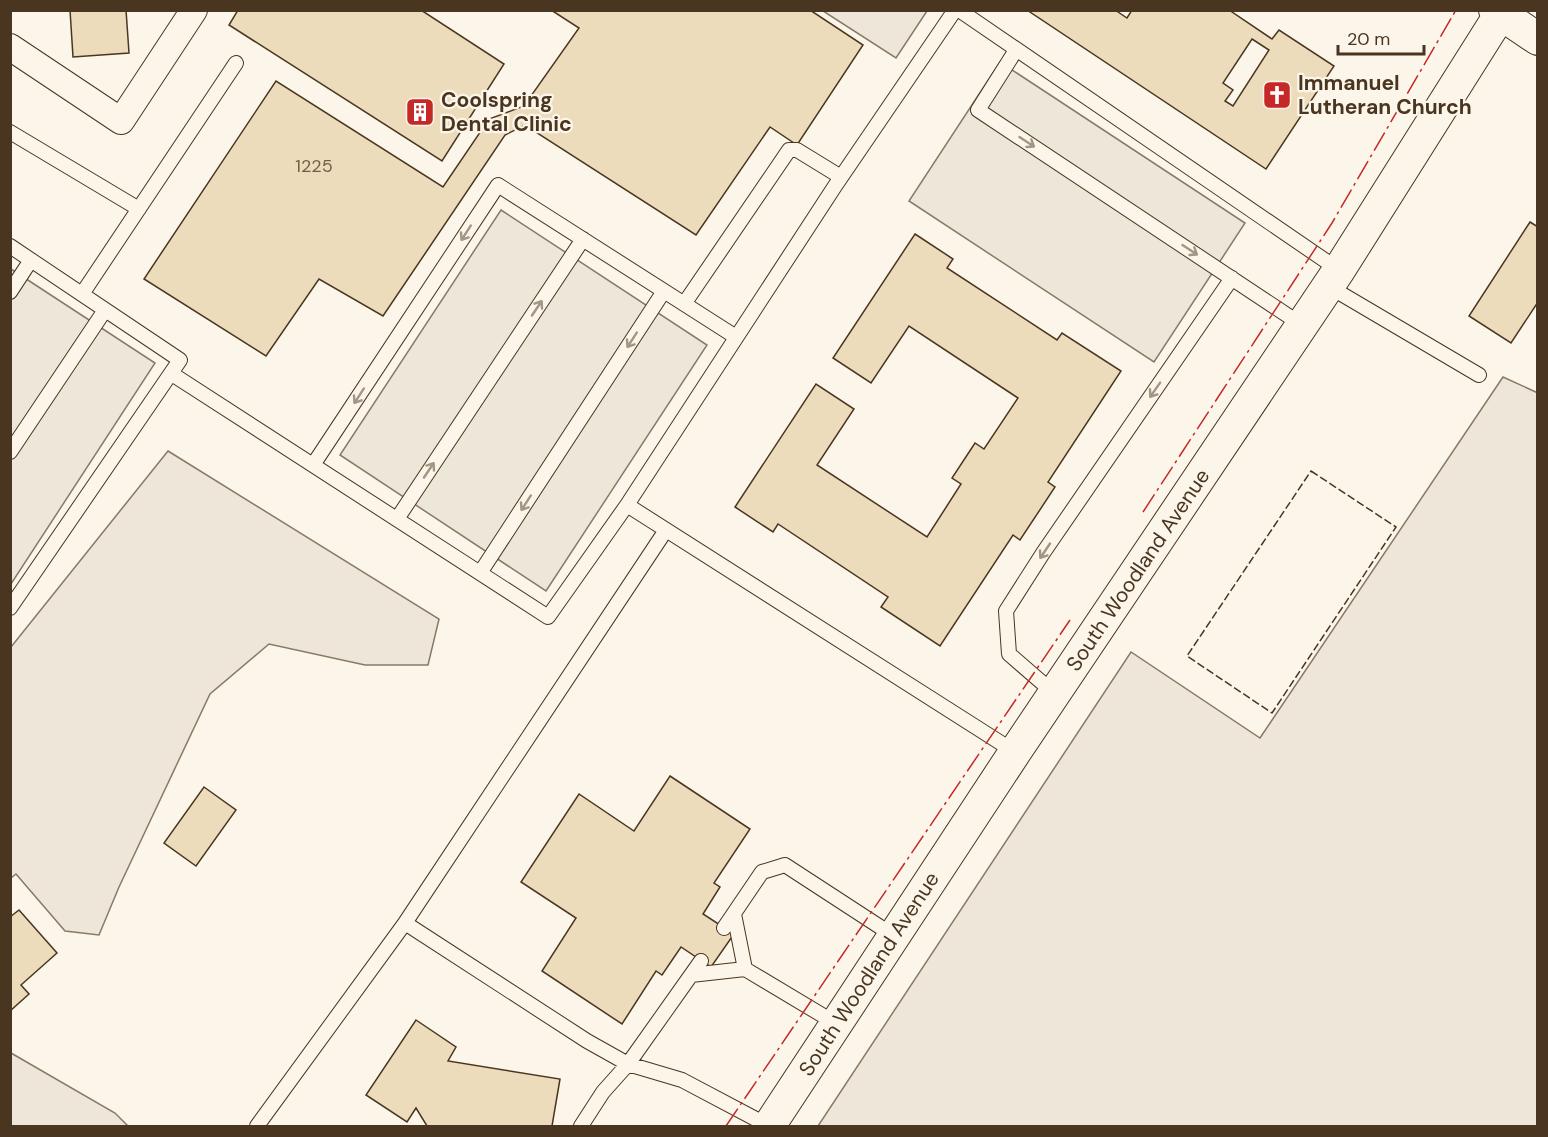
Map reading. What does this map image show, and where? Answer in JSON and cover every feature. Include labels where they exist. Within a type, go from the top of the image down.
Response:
[{"type":"street","points":[[10,47],[121,121],[194,10]]},
{"type":"street","points":[[1499,12],[1538,39]]},
{"type":"street","name":"South Woodland Avenue","points":[[769,1126],[1054,693],[1334,278],[1499,12]]},
{"type":"lane","points":[[172,374],[548,617],[627,505],[841,177],[957,10],[1334,278],[1479,375]]},
{"type":"lane","points":[[1016,50],[978,110],[1302,325]]},
{"type":"lane","points":[[82,294],[236,63]]},
{"type":"lane","points":[[10,132],[139,209]]},
{"type":"lane","points":[[684,304],[789,150],[797,150],[841,177]]},
{"type":"lane","points":[[313,465],[498,184],[736,337]]},
{"type":"lane","points":[[397,519],[583,239]]},
{"type":"lane","points":[[10,246],[180,360],[10,608]]},
{"type":"lane","points":[[10,292],[31,260]]},
{"type":"lane","points":[[1054,693],[1009,654],[1006,612],[1232,278]]},
{"type":"lane","points":[[480,573],[664,291]]},
{"type":"lane","points":[[10,452],[105,310]]},
{"type":"lane","points":[[627,505],[1015,752]]},
{"type":"lane","points":[[257,1126],[405,923],[666,530]]},
{"type":"lane","points":[[724,928],[762,872],[785,865],[894,936]]},
{"type":"lane","points":[[734,914],[745,969]]},
{"type":"lane","points":[[405,923],[587,1041],[628,1064],[682,1080],[769,1126]]},
{"type":"lane","points":[[581,1126],[603,1092],[628,1064],[701,961]]},
{"type":"lane","points":[[691,975],[745,969],[837,1024]]},
{"type":"shaded area","points":[[823,11],[927,11],[896,58]]},
{"type":"shaded area","points":[[1000,62],[1245,223],[1154,362],[909,201]]},
{"type":"shaded area","points":[[501,210],[707,345],[546,591],[340,455]]},
{"type":"shaded area","points":[[11,269],[155,363],[11,584]]},
{"type":"shaded area","points":[[1503,377],[1538,393],[1537,1126],[818,1126],[1131,652],[1260,738]]},
{"type":"shaded area","points":[[168,451],[439,619],[428,665],[365,665],[269,644],[210,694],[119,887],[99,935],[65,931],[16,874],[11,878],[11,647]]},
{"type":"shaded area","points":[[11,1053],[115,1113],[128,1126],[11,1126]]},
{"type":"building","points":[[70,10],[126,10],[129,53],[73,57]]},
{"type":"building","name":"Coolspring Dental Clinic","points":[[238,10],[421,10],[504,64],[442,161],[229,25]]},
{"type":"building","points":[[551,10],[810,10],[863,45],[797,145],[770,127],[696,235],[525,125],[505,135],[383,316],[319,279],[266,356],[144,279],[276,81],[443,187],[489,119],[524,106],[579,28]]},
{"type":"building","name":"Immanuel Lutheran Church","points":[[1027,10],[1115,10],[1127,18],[1132,10],[1229,10],[1272,39],[1279,30],[1334,66],[1266,169]],"holes":[[[1252,39],[1269,50],[1233,106],[1225,101],[1233,90],[1223,83]]]},
{"type":"building","points":[[1530,222],[1538,227],[1538,302],[1511,343],[1469,316]]},
{"type":"building","points":[[915,234],[953,259],[947,268],[1057,340],[1062,333],[1121,371],[1048,482],[1055,487],[1020,540],[1013,535],[940,646],[881,607],[888,597],[778,524],[773,532],[735,507],[816,384],[854,409],[817,465],[927,537],[961,484],[952,478],[975,443],[984,449],[1018,398],[909,326],[871,383],[833,358]]},
{"type":"building","points":[[670,776],[750,829],[714,883],[720,887],[703,914],[734,934],[711,967],[681,947],[662,975],[656,971],[622,1024],[542,971],[576,918],[521,882],[579,794],[634,831]]},
{"type":"building","points":[[204,787],[236,810],[196,866],[164,843]]},
{"type":"building","points":[[19,910],[57,953],[21,985],[29,994],[10,1011],[10,917]]},
{"type":"building","points":[[416,1020],[456,1047],[448,1061],[560,1079],[552,1126],[427,1126],[416,1108],[407,1122],[366,1095]]},
{"type":"fence","points":[[1311,471],[1396,527],[1272,713],[1187,656],[1311,471]]},
{"type":"power","points":[[1143,512],[1332,223],[1456,10]]},
{"type":"power","points":[[726,1126],[1070,620]]},
{"type":"place","name":"Immanuel Lutheran Church","points":[[1277,95]]},
{"type":"place","name":"Coolspring Dental Clinic","points":[[420,112]]}]
